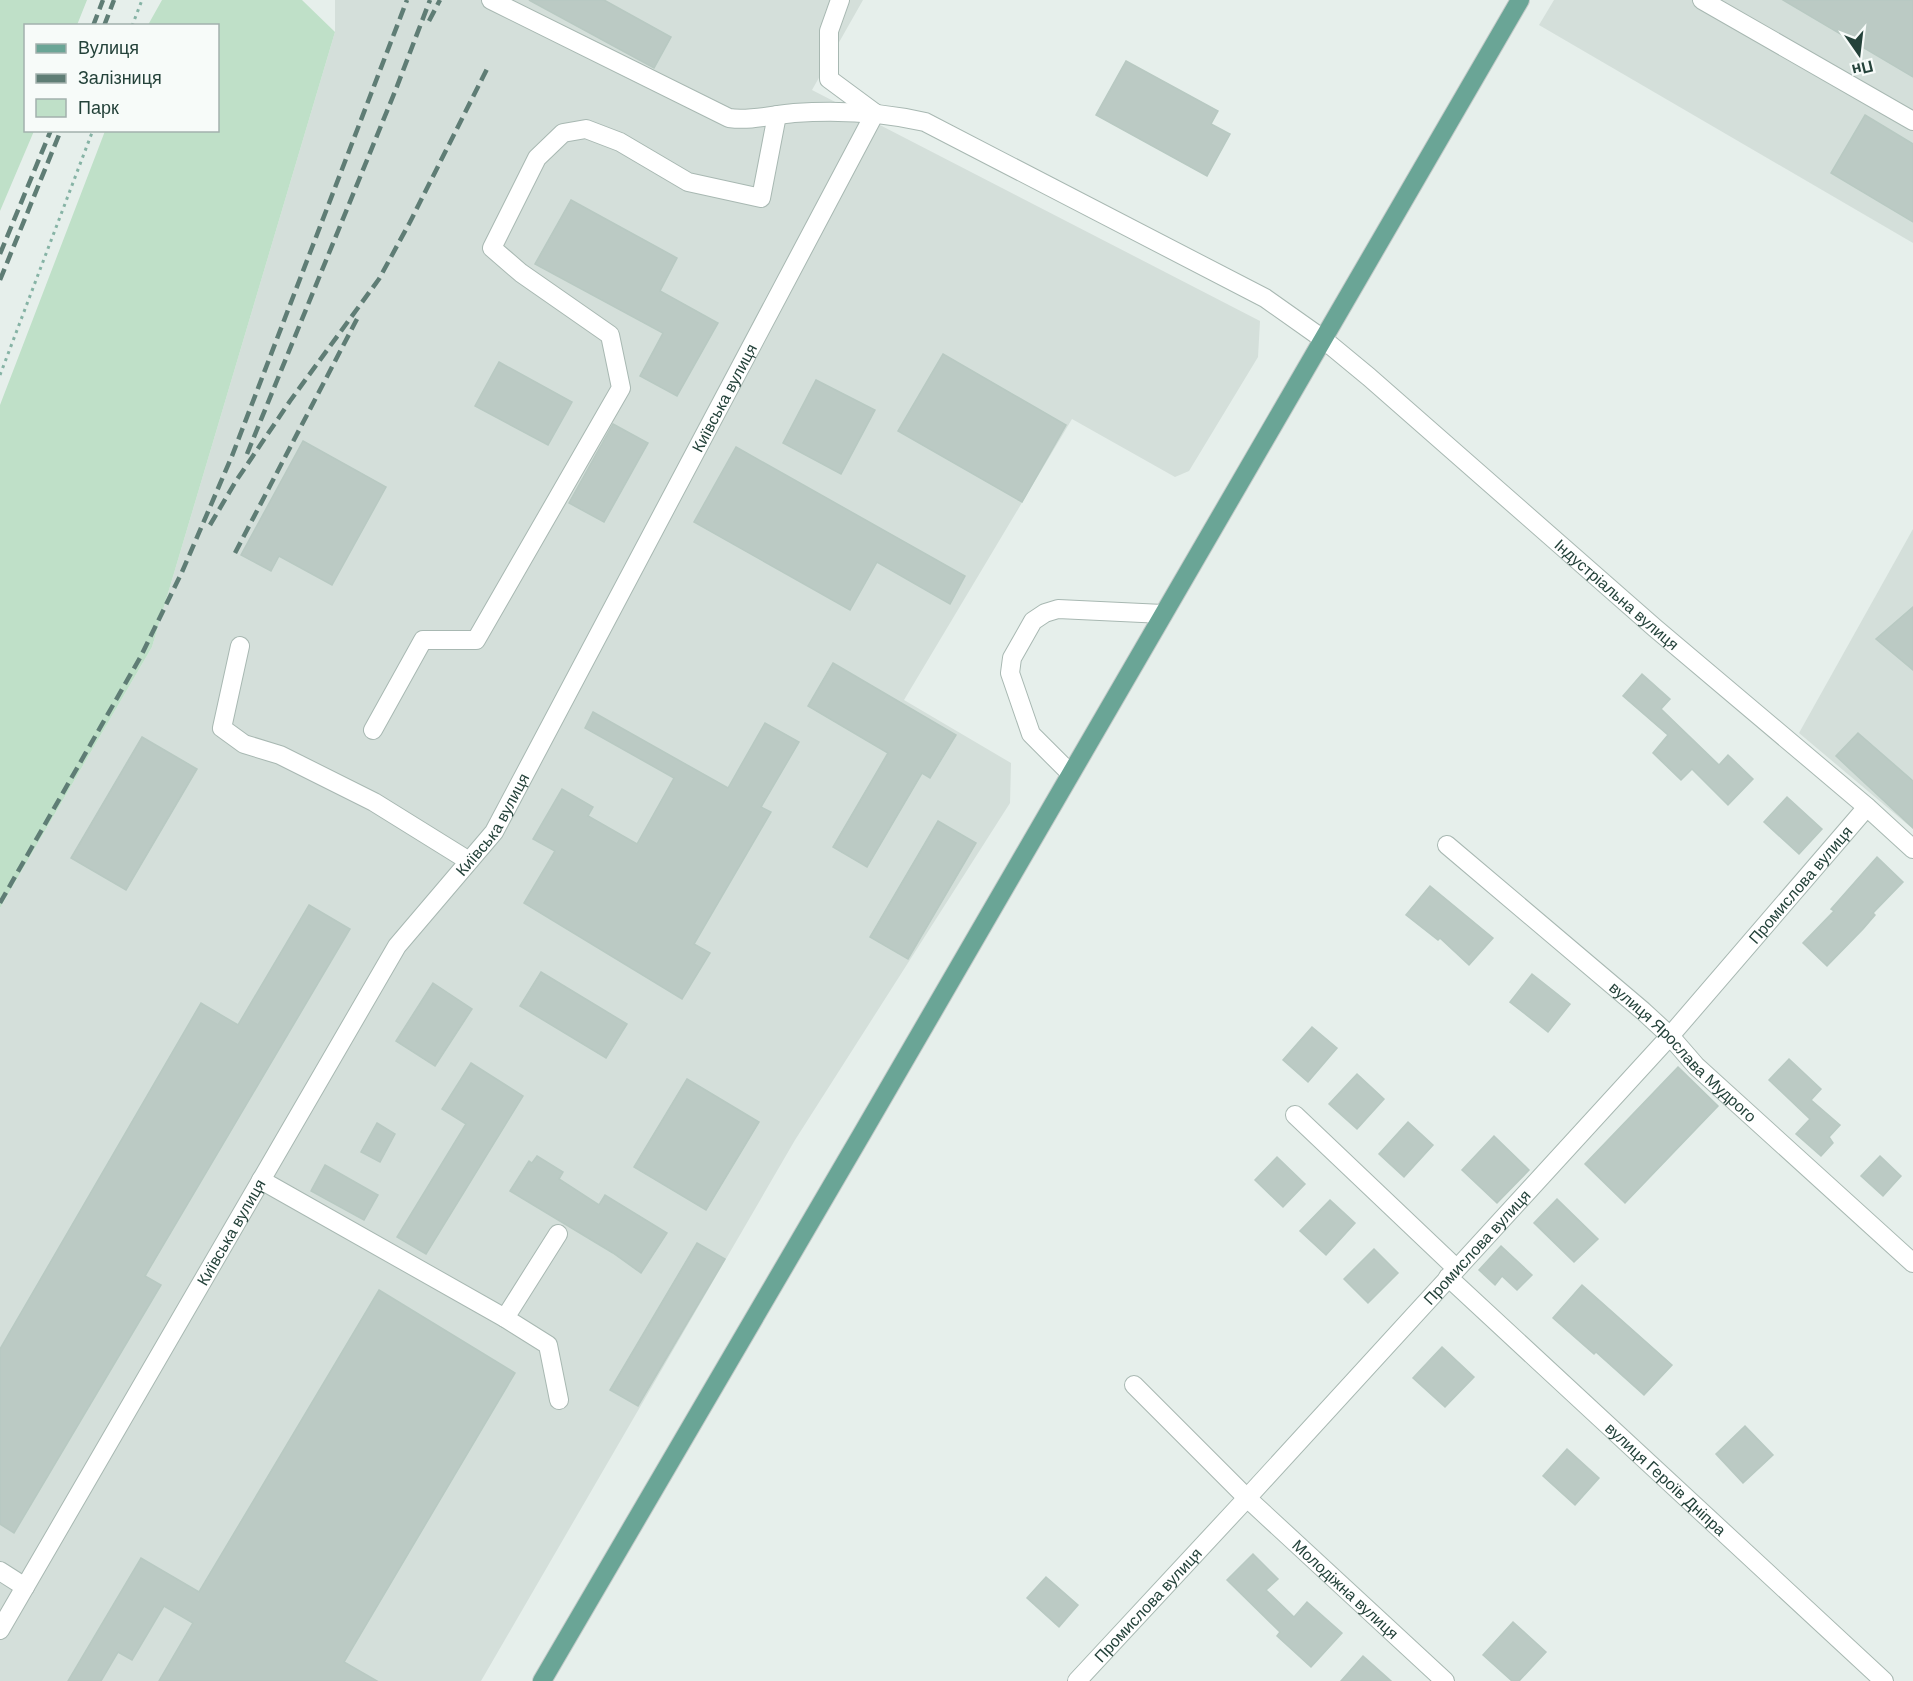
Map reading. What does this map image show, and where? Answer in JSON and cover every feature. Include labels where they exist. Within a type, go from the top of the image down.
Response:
[{"type":"main road","points":[[542,1681],[1520,0]]},
{"type":"street","name":"Індустріальна вулиця","points":[[491,0],[729,118],[752,119],[833,111],[875,113],[925,122],[1265,298],[1323,339],[1913,849]]},
{"type":"street","points":[[840,0],[828,31],[829,79],[875,113]]},
{"type":"street","points":[[1702,0],[1913,121]]},
{"type":"street","name":"Київська вулиця","points":[[0,1630],[397,946],[494,832],[875,113]]},
{"type":"street","points":[[373,730],[423,640],[476,640],[621,388],[610,335],[521,273],[492,248],[537,158],[563,133],[586,129],[620,142],[688,182],[761,198],[777,115]]},
{"type":"street","points":[[1070,773],[1031,734],[1010,673],[1012,658],[1033,621],[1058,609],[1163,614]]},
{"type":"street","points":[[240,646],[222,728],[244,744],[280,755],[374,802],[469,861]]},
{"type":"street","name":"Промислова вулиця","points":[[1077,1681],[1670,1036],[1866,807]]},
{"type":"street","name":"вулиця Ярослава Мудрого","points":[[1447,844],[1670,1036],[1696,1066],[1913,1263]]},
{"type":"street","name":"вулиця Героїв Дніпра","points":[[1295,1115],[1452,1272],[1884,1681]]},
{"type":"street","points":[[261,1180],[505,1318],[548,1345],[559,1400]]},
{"type":"street","points":[[505,1318],[558,1234]]},
{"type":"street","name":"Молодіжна вулиця","points":[[1134,1385],[1247,1498],[1445,1681]]},
{"type":"street","points":[[0,1571],[25,1587]]},
{"type":"path","points":[[133,24],[142,0]]},
{"type":"path","points":[[0,375],[92,132]]},
{"type":"shaded area","points":[[335,0],[863,0],[812,90],[1260,321],[1258,357],[1189,471],[1175,477],[1072,419],[904,700],[1011,763],[1010,803],[795,1140],[481,1681],[0,1681],[0,908],[152,647],[335,32]]},
{"type":"shaded area","points":[[1554,0],[1913,0],[1913,243],[1539,25]]},
{"type":"shaded area","points":[[1913,529],[1913,829],[1799,733]]},
{"type":"green space","points":[[0,0],[87,0],[77,24],[24,24],[24,132],[34,132],[0,211]]},
{"type":"green space","points":[[162,0],[302,0],[335,32],[152,647],[0,908],[0,405],[105,132],[219,132],[219,24],[149,24]]},
{"type":"building","points":[[529,0],[604,0],[671,37],[654,68]]},
{"type":"building","points":[[1783,0],[1913,0],[1913,77]]},
{"type":"building","points":[[1126,61],[1218,111],[1211,124],[1230,134],[1207,176],[1096,115]]},
{"type":"building","points":[[1865,115],[1913,144],[1913,222],[1831,173]]},
{"type":"building","points":[[571,200],[677,258],[660,291],[718,323],[677,396],[640,376],[663,333],[535,264]]},
{"type":"building","points":[[943,354],[1066,425],[1022,502],[898,431]]},
{"type":"building","points":[[499,362],[572,402],[548,445],[475,406]]},
{"type":"building","points":[[816,380],[875,410],[841,474],[783,443]]},
{"type":"building","points":[[613,424],[648,443],[604,522],[569,503]]},
{"type":"building","points":[[303,441],[386,487],[332,585],[279,556],[271,571],[241,555]]},
{"type":"building","points":[[736,447],[965,576],[950,604],[877,562],[850,610],[694,522]]},
{"type":"building","points":[[1913,607],[1913,670],[1876,639]]},
{"type":"building","points":[[833,663],[956,735],[930,778],[922,773],[867,867],[833,847],[888,753],[808,706]]},
{"type":"building","points":[[1642,674],[1670,699],[1661,709],[1719,765],[1728,755],[1753,779],[1728,805],[1692,769],[1681,780],[1653,753],[1668,735],[1623,696]]},
{"type":"building","points":[[593,712],[728,788],[765,723],[799,742],[761,807],[771,812],[694,944],[710,953],[682,999],[524,903],[555,851],[533,839],[562,789],[593,807],[588,816],[637,844],[674,778],[585,728]]},
{"type":"building","points":[[1858,733],[1913,781],[1913,828],[1836,756]]},
{"type":"building","points":[[142,737],[197,769],[126,890],[71,858]]},
{"type":"building","points":[[1787,797],[1822,829],[1799,854],[1764,822]]},
{"type":"building","points":[[938,821],[976,843],[908,959],[870,937]]},
{"type":"building","points":[[1877,857],[1903,882],[1873,913],[1875,915],[1863,929],[1827,966],[1803,943],[1834,911],[1831,909]]},
{"type":"building","points":[[1430,886],[1493,938],[1469,965],[1440,938],[1438,940],[1406,915]]},
{"type":"building","points":[[309,905],[350,929],[145,1276],[161,1285],[14,1533],[0,1524],[0,1349],[201,1003],[238,1025]]},
{"type":"building","points":[[541,972],[627,1024],[606,1058],[520,1006]]},
{"type":"building","points":[[1532,974],[1570,1004],[1548,1032],[1510,1002]]},
{"type":"building","points":[[433,983],[472,1009],[435,1066],[396,1041]]},
{"type":"building","points":[[1312,1027],[1337,1048],[1308,1082],[1283,1060]]},
{"type":"building","points":[[1789,1059],[1821,1089],[1811,1100],[1840,1125],[1829,1137],[1833,1143],[1821,1156],[1796,1134],[1810,1119],[1769,1080]]},
{"type":"building","points":[[471,1063],[523,1096],[426,1254],[397,1237],[466,1124],[442,1109]]},
{"type":"building","points":[[1678,1067],[1718,1106],[1625,1203],[1585,1164]]},
{"type":"building","points":[[1357,1074],[1384,1099],[1357,1129],[1329,1104]]},
{"type":"building","points":[[687,1079],[759,1122],[706,1210],[634,1167]]},
{"type":"building","points":[[1408,1122],[1433,1145],[1404,1177],[1379,1154]]},
{"type":"building","points":[[377,1123],[395,1134],[380,1162],[361,1152]]},
{"type":"building","points":[[1494,1136],[1529,1170],[1497,1203],[1462,1170]]},
{"type":"building","points":[[537,1156],[563,1172],[559,1179],[599,1205],[605,1195],[667,1233],[641,1273],[613,1253],[510,1191],[529,1161],[532,1163]]},
{"type":"building","points":[[1880,1156],[1901,1176],[1883,1196],[1861,1176]]},
{"type":"building","points":[[1277,1157],[1305,1184],[1283,1207],[1255,1180]]},
{"type":"building","points":[[325,1165],[378,1195],[364,1220],[311,1191]]},
{"type":"building","points":[[1557,1199],[1598,1239],[1574,1262],[1534,1223]]},
{"type":"building","points":[[1330,1200],[1355,1223],[1326,1255],[1300,1231]]},
{"type":"building","points":[[697,1243],[725,1259],[638,1406],[610,1390]]},
{"type":"building","points":[[1501,1246],[1532,1275],[1517,1290],[1502,1276],[1495,1285],[1479,1270]]},
{"type":"building","points":[[1374,1249],[1398,1273],[1368,1303],[1344,1279]]},
{"type":"building","points":[[1582,1285],[1672,1365],[1644,1395],[1596,1352],[1594,1354],[1553,1318]]},
{"type":"building","points":[[379,1290],[515,1373],[344,1662],[377,1681],[159,1681],[193,1623],[164,1606],[132,1660],[118,1652],[101,1681],[68,1681],[141,1558],[199,1592]]},
{"type":"building","points":[[1442,1347],[1474,1377],[1445,1407],[1413,1378]]},
{"type":"building","points":[[1745,1426],[1773,1455],[1743,1483],[1716,1454]]},
{"type":"building","points":[[1567,1449],[1599,1478],[1575,1505],[1543,1476]]},
{"type":"building","points":[[1253,1554],[1278,1579],[1266,1590],[1294,1617],[1307,1602],[1342,1633],[1311,1667],[1277,1636],[1280,1632],[1227,1580]]},
{"type":"building","points":[[1046,1577],[1078,1605],[1059,1627],[1027,1598]]},
{"type":"building","points":[[1513,1622],[1546,1652],[1519,1681],[1512,1681],[1483,1655]]},
{"type":"building","points":[[1363,1656],[1391,1681],[1341,1681]]},
{"type":"railway","points":[[94,24],[103,0]]},
{"type":"railway","points":[[105,24],[114,0]]},
{"type":"railway","points":[[0,903],[141,656],[182,572],[232,456],[407,0]]},
{"type":"railway","points":[[247,454],[430,0]]},
{"type":"railway","points":[[429,21],[440,0]]},
{"type":"railway","points":[[210,525],[236,481],[290,401],[379,279],[489,65]]},
{"type":"railway","points":[[0,254],[50,132]]},
{"type":"railway","points":[[0,280],[60,132]]},
{"type":"railway","points":[[235,553],[357,319]]}]
